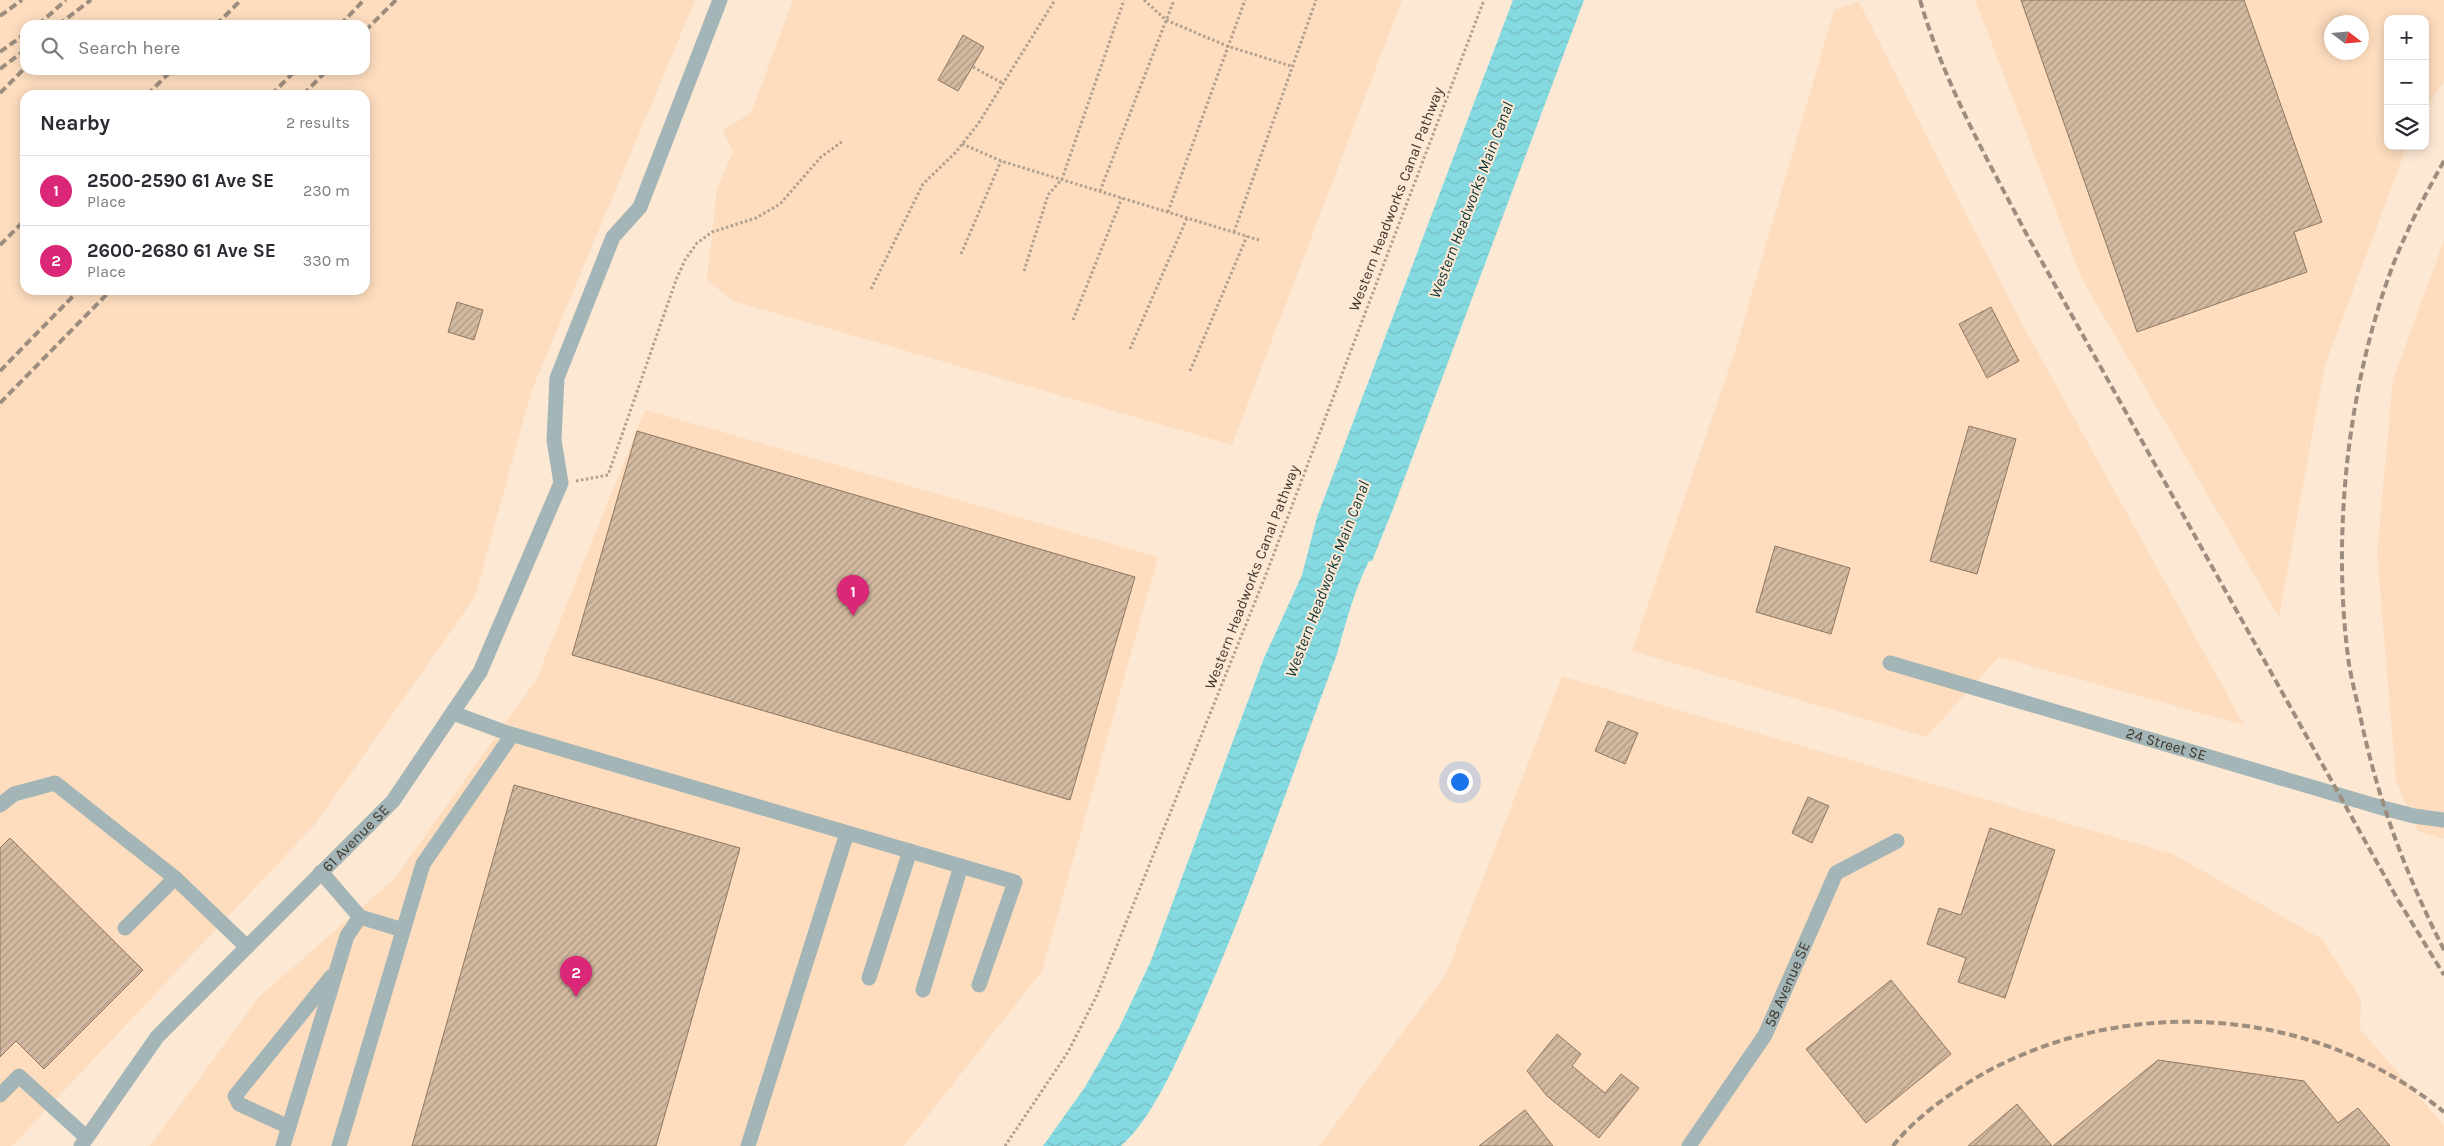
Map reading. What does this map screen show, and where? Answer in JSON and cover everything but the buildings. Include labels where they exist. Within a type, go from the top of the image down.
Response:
[{"type":"street","points":[[561,484],[554,440],[557,378],[613,237],[640,207],[720,0]]},
{"type":"street","name":"61 Avenue SE","points":[[84,1142],[157,1037],[393,801],[480,672],[561,484]]},
{"type":"street","name":"24 Street SE","points":[[1890,663],[2391,810],[2414,816],[2444,820]]},
{"type":"street","points":[[452,713],[512,735],[1014,882],[979,985]]},
{"type":"street","points":[[339,1146],[423,864],[512,735]]},
{"type":"street","points":[[0,805],[14,794],[55,783],[175,878],[248,947]]},
{"type":"street","points":[[748,1146],[847,833]]},
{"type":"street","name":"58 Avenue SE","points":[[1689,1146],[1765,1035],[1836,874],[1897,841]]},
{"type":"street","points":[[869,978],[910,851]]},
{"type":"street","points":[[923,990],[961,866]]},
{"type":"street","points":[[321,872],[360,917],[404,930]]},
{"type":"street","points":[[125,928],[175,878]]},
{"type":"street","points":[[283,1146],[347,936],[360,917]]},
{"type":"street","points":[[289,1127],[239,1104],[235,1096],[337,970]]},
{"type":"street","points":[[0,1095],[19,1076],[84,1142]]},
{"type":"path","points":[[871,289],[923,184],[962,144],[978,124],[1055,0]]},
{"type":"path","points":[[1024,271],[1048,195],[1062,179],[1124,0]]},
{"type":"path","points":[[1144,0],[1166,20],[1227,46],[1291,66]]},
{"type":"path","points":[[1100,191],[1174,0]]},
{"type":"path","points":[[1168,212],[1245,0]]},
{"type":"path","points":[[1234,232],[1291,66],[1316,0]]},
{"type":"path","name":"Western Headworks Canal Pathway","points":[[1005,1146],[1068,1052],[1097,995],[1265,576],[1484,0]]},
{"type":"path","points":[[973,66],[1004,84]]},
{"type":"path","points":[[561,484],[608,475],[676,280],[684,260],[697,243],[712,232],[756,218],[780,204],[821,157],[843,141]]},
{"type":"path","points":[[962,144],[1001,160],[1259,240]]},
{"type":"path","points":[[961,254],[1001,160]]},
{"type":"path","points":[[1073,320],[1122,198]]},
{"type":"path","points":[[1130,349],[1187,218]]},
{"type":"path","points":[[1190,371],[1247,236]]},
{"type":"shaded area","points":[[0,0],[695,0],[531,392],[475,597],[316,823],[12,1146],[0,1146]]},
{"type":"shaded area","points":[[793,0],[1402,0],[1232,445],[733,301],[707,280],[717,189],[733,152],[723,130],[751,113]]},
{"type":"shaded area","points":[[1975,0],[2444,0],[2444,82],[2429,103],[2429,15],[2384,15],[2384,150],[2406,150],[2325,365],[2279,617],[2082,279]]},
{"type":"shaded area","points":[[1859,2],[2015,311],[2244,725],[1999,657],[1926,737],[1632,651],[1736,348],[1834,10]]},
{"type":"shaded area","points":[[2444,240],[2444,839],[2418,831],[2396,781],[2377,553],[2393,380]]},
{"type":"shaded area","points":[[645,410],[1158,557],[1042,971],[904,1146],[150,1146],[259,997],[394,879],[536,680]]},
{"type":"shaded area","points":[[1562,676],[2173,854],[2322,939],[2361,999],[2360,1029],[2444,1125],[2444,1146],[1319,1146],[1446,974]]},
{"type":"water","name":"Western Headworks Main Canal","points":[[1513,0],[1584,0],[1393,509],[1372,561],[1369,561],[1359,584],[1337,654],[1233,933],[1171,1072],[1153,1106],[1132,1135],[1121,1146],[1043,1146],[1085,1087],[1119,1028],[1150,963],[1264,658],[1302,575],[1317,517]]},
{"type":"railway","points":[[0,16],[22,0]]},
{"type":"railway","points":[[44,20],[66,0]]},
{"type":"railway","points":[[65,20],[91,0]]},
{"type":"railway","points":[[221,20],[241,0]]},
{"type":"railway","points":[[345,20],[364,0]]},
{"type":"railway","points":[[370,26],[396,0]]},
{"type":"railway","points":[[1920,0],[1941,61],[1954,91],[2027,235],[2398,900],[2444,975]]},
{"type":"railway","points":[[0,52],[20,38]]},
{"type":"railway","points":[[0,69],[20,54]]},
{"type":"railway","points":[[0,93],[20,73]]},
{"type":"railway","points":[[152,90],[167,75]]},
{"type":"railway","points":[[276,90],[291,75]]},
{"type":"railway","points":[[308,90],[322,75]]},
{"type":"railway","points":[[2444,161],[2404,238],[2377,311],[2355,408],[2343,509],[2342,559],[2343,609],[2349,663],[2374,773],[2404,863],[2444,950]]},
{"type":"railway","points":[[0,245],[20,225]]},
{"type":"railway","points":[[0,371],[74,295]]},
{"type":"railway","points":[[0,403],[106,295]]},
{"type":"railway","points":[[1893,1146],[1924,1114],[1988,1071],[2044,1046],[2102,1030],[2162,1022],[2222,1023],[2281,1033],[2339,1050],[2394,1077],[2444,1112]]},
{"type":"place","name":"2500-2590 61 Ave SE","points":[[853,616]]},
{"type":"place","name":"2600-2680 61 Ave SE","points":[[576,997]]}]
